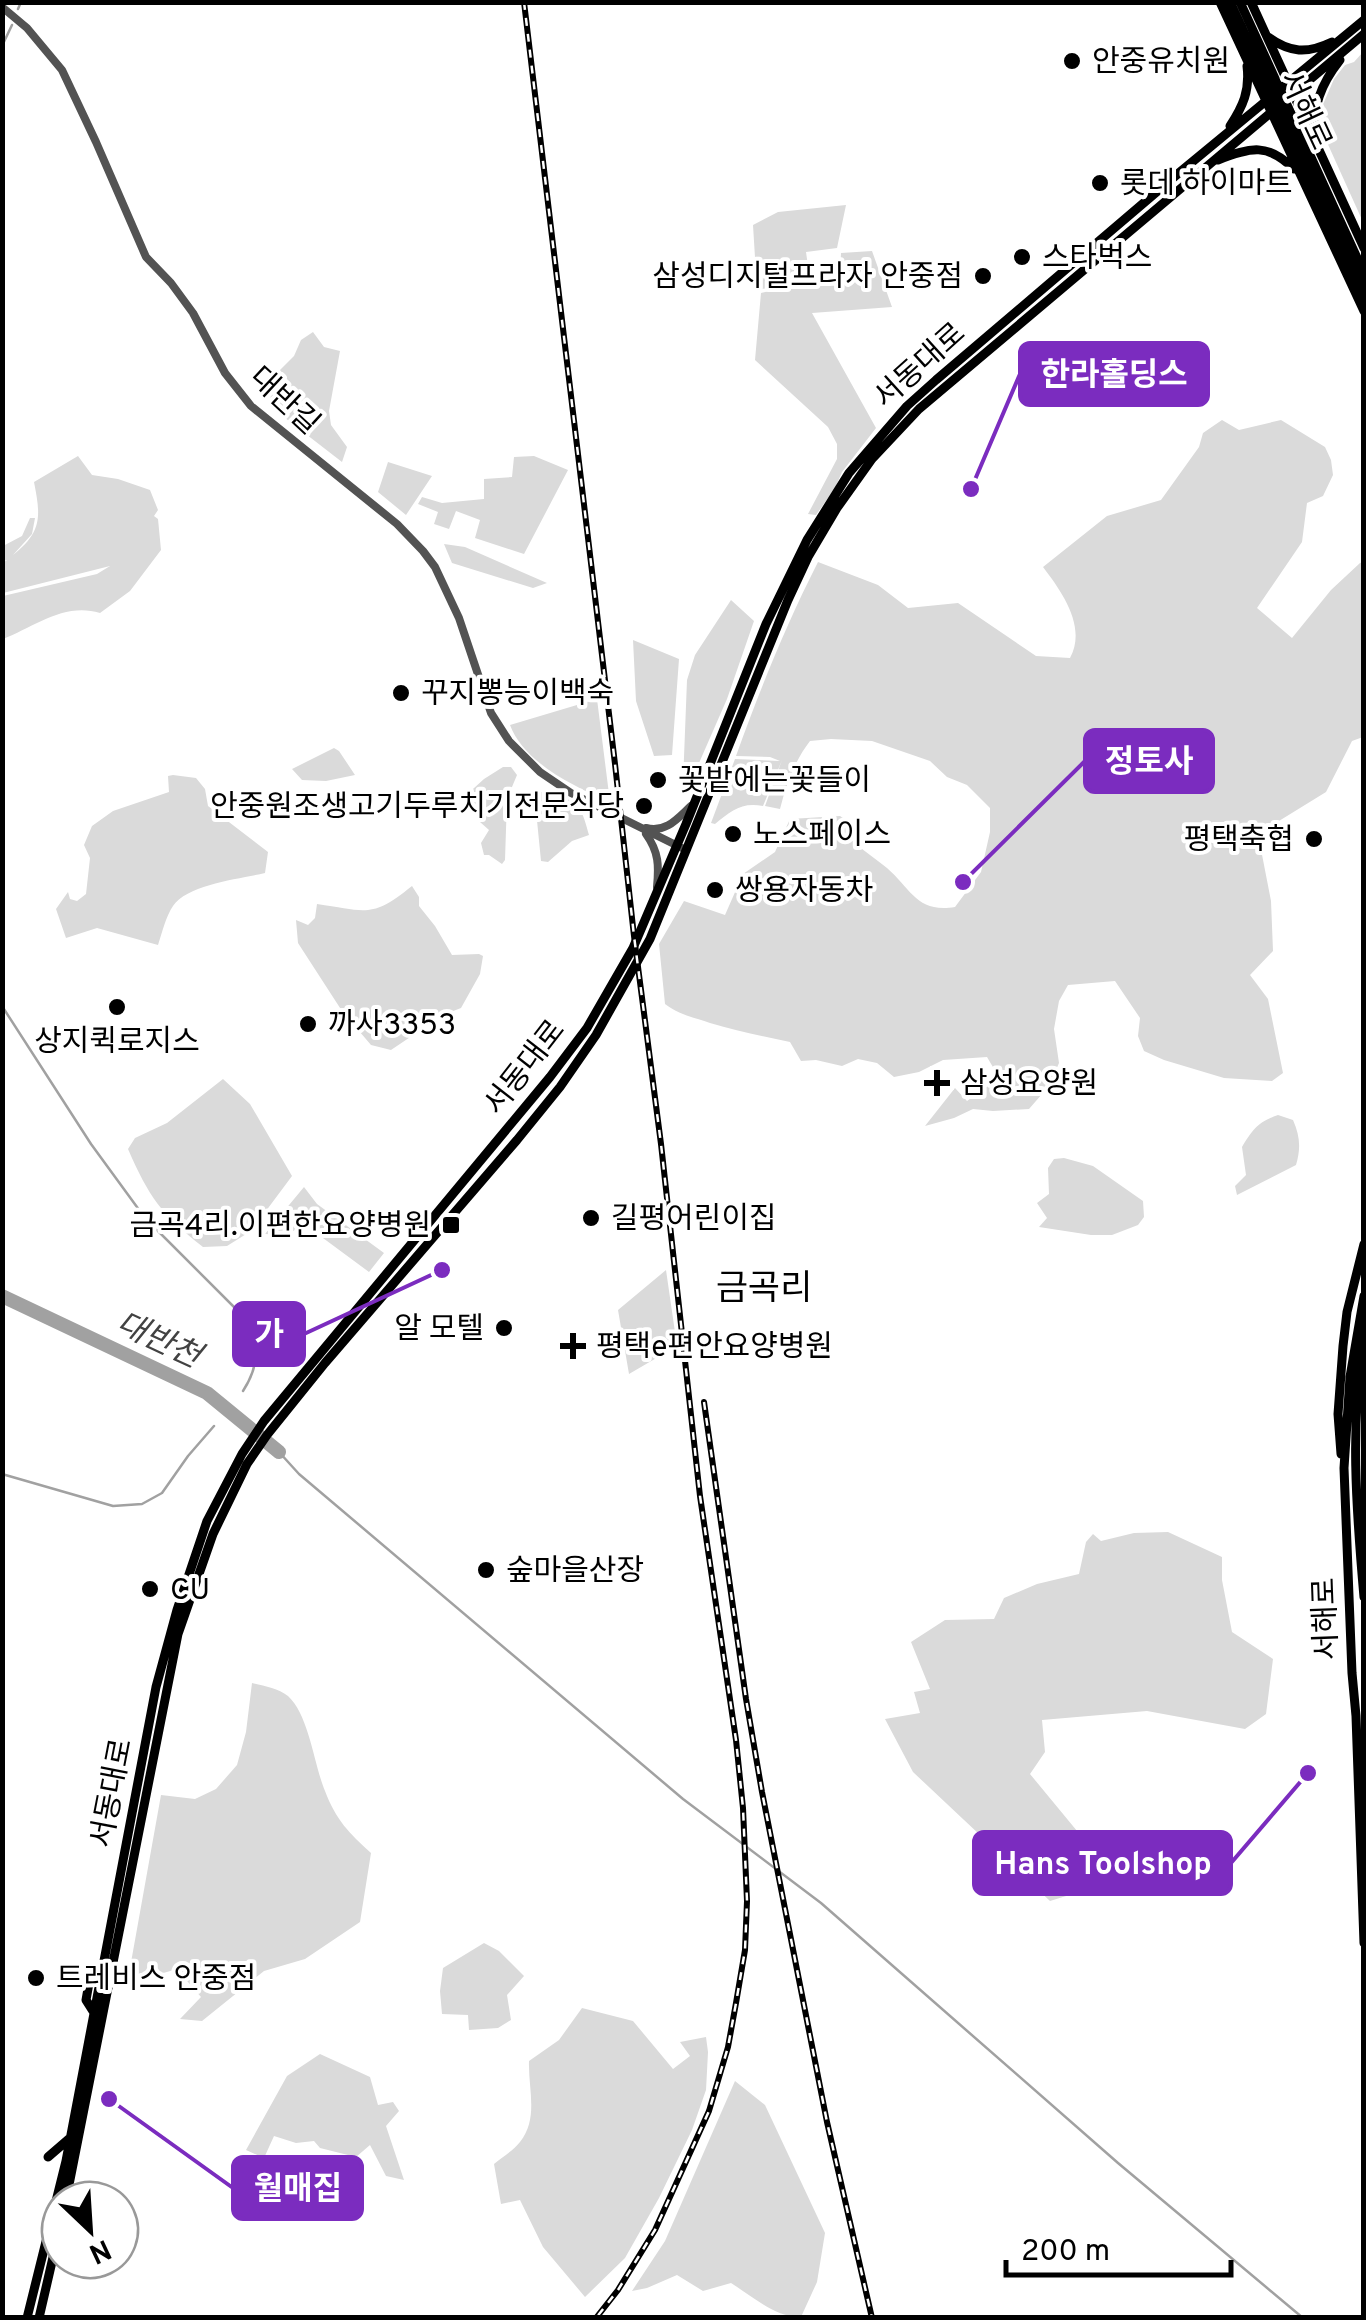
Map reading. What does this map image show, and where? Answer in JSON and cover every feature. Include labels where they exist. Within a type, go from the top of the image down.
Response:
[{"type":"main road","points":[[1220,2],[1364,312]]},
{"type":"main road","name":"서해로","points":[[1230,2],[1364,293]]},
{"type":"main road","name":"서해로","points":[[1240,2],[1364,273]]},
{"type":"main road","points":[[1251,2],[1364,248]]},
{"type":"main road","name":"서동대로","points":[[70,2180],[178,1634],[213,1534],[254,1445],[379,1280],[587,1028],[633,948],[656,893],[682,846],[808,557],[860,475],[942,388],[1272,112],[1364,20]]},
{"type":"main road","points":[[1267,36],[1286,48],[1305,52],[1352,30]]},
{"type":"main road","name":"서동대로","points":[[264,1430],[560,1087],[596,1036],[650,939],[694,803],[782,588],[849,473],[898,416],[936,380],[1266,101],[1291,89],[1364,34]]},
{"type":"main road","points":[[1316,146],[1314,110],[1320,91],[1354,42]]},
{"type":"main road","points":[[1223,137],[1246,97],[1246,59]]},
{"type":"main road","points":[[1211,163],[1248,150],[1264,150],[1281,156],[1300,175]]},
{"type":"main road","points":[[1344,1468],[1338,1440],[1343,1346],[1364,1244]]},
{"type":"main road","name":"서해로","points":[[1364,1296],[1350,1377],[1344,1468],[1364,1942]]},
{"type":"main road","name":"서해로","points":[[1364,1334],[1356,1386],[1354,1467],[1364,1596]]},
{"type":"main road","name":"서동대로","points":[[28,2318],[70,2138],[156,1687],[207,1521],[242,1454],[254,1445]]},
{"type":"main road","points":[[48,2157],[70,2138]]},
{"type":"main road","points":[[40,2318],[48,2280]]},
{"type":"street","name":"대반길","points":[[2,7],[27,28],[62,70],[146,257],[193,312],[224,373],[251,406],[397,524],[435,567],[451,598],[484,693],[509,742],[571,794],[615,810],[682,846]]},
{"type":"street","points":[[645,829],[670,825],[694,803]]},
{"type":"street","points":[[645,829],[658,857],[656,893]]},
{"type":"shaded area","points":[[1363,52],[1364,222],[1321,129],[1321,109],[1334,79]]},
{"type":"shaded area","points":[[846,205],[837,248],[806,252],[810,280],[757,290],[753,225],[778,212]]},
{"type":"shaded area","points":[[872,251],[892,307],[812,313],[876,428],[842,472],[816,515],[808,514],[837,459],[837,444],[828,427],[755,360],[761,293],[840,275],[841,253]]},
{"type":"shaded area","points":[[313,332],[324,347],[340,351],[329,411],[331,425],[347,447],[342,462],[280,414],[264,386],[294,356],[301,340]]},
{"type":"shaded area","points":[[1222,420],[1239,430],[1281,420],[1325,447],[1331,460],[1333,475],[1323,496],[1307,503],[1302,542],[1257,608],[1292,638],[1331,590],[1363,562],[1363,737],[1352,741],[1326,792],[1258,834],[1271,901],[1273,951],[1250,975],[1268,999],[1283,1073],[1272,1081],[1224,1078],[1164,1060],[1144,1051],[1138,1036],[1140,1018],[1115,981],[1068,985],[1059,1001],[1054,1029],[1059,1063],[1049,1086],[1029,1109],[973,1109],[925,1126],[955,1088],[967,1101],[988,1086],[997,1074],[987,1057],[943,1060],[919,1072],[894,1077],[877,1063],[858,1059],[842,1066],[801,1061],[790,1042],[710,1023],[665,1004],[659,944],[684,901],[725,915],[743,874],[775,852],[790,819],[840,816],[858,828],[853,842],[887,868],[916,898],[932,907],[955,907],[981,872],[990,832],[990,808],[967,785],[947,777],[930,761],[872,741],[810,741],[792,773],[780,809],[765,806],[782,760],[763,806],[742,807],[711,823],[735,759],[780,761],[736,756],[774,658],[818,562],[878,585],[908,608],[958,603],[1036,656],[1070,658],[1076,634],[1074,622],[1043,567],[1107,516],[1161,500],[1199,447],[1203,433]]},
{"type":"shaded area","points":[[78,456],[92,475],[150,490],[158,510],[154,516],[158,519],[161,550],[130,591],[100,613],[62,613],[3,639],[3,596],[97,574],[110,566],[3,593],[3,563],[7,560],[3,561],[3,546],[22,536],[30,518],[35,518],[32,534],[13,555],[30,539],[37,523],[34,482]]},
{"type":"shaded area","points":[[534,456],[568,470],[524,554],[475,538],[480,520],[456,511],[449,529],[434,524],[438,512],[418,504],[422,497],[442,503],[484,499],[484,479],[512,477],[514,457]]},
{"type":"shaded area","points":[[388,462],[432,476],[406,515],[378,492]]},
{"type":"shaded area","points":[[444,544],[465,547],[547,583],[533,588],[452,563]]},
{"type":"shaded area","points":[[731,600],[754,621],[727,699],[692,779],[683,783],[687,680],[695,655]]},
{"type":"shaded area","points":[[633,640],[679,659],[672,755],[654,756],[636,701]]},
{"type":"shaded area","points":[[597,699],[610,802],[539,762],[517,739],[510,725]]},
{"type":"shaded area","points":[[334,748],[355,775],[326,781],[302,780],[292,769]]},
{"type":"shaded area","points":[[503,767],[511,767],[517,775],[507,799],[502,864],[484,855],[481,843],[489,830],[480,822],[482,810],[463,798]]},
{"type":"shaded area","points":[[168,776],[196,778],[205,789],[208,806],[268,852],[265,873],[190,892],[173,906],[158,945],[97,928],[66,938],[56,909],[68,892],[70,899],[77,901],[86,894],[90,858],[84,845],[92,826],[113,811],[169,792]]},
{"type":"shaded area","points":[[534,790],[572,801],[582,812],[589,835],[572,841],[548,862],[541,861]]},
{"type":"shaded area","points":[[412,886],[419,906],[452,955],[483,956],[480,974],[461,1008],[443,1015],[391,1050],[371,1045],[342,1011],[298,943],[296,920],[308,925],[315,918],[317,904],[358,910],[377,908]]},
{"type":"shaded area","points":[[223,1079],[250,1104],[292,1176],[251,1231],[227,1246],[203,1247],[158,1204],[128,1149],[135,1138],[167,1123]]},
{"type":"shaded area","points":[[1278,1115],[1293,1120],[1299,1148],[1296,1165],[1237,1195],[1235,1186],[1246,1175],[1242,1147],[1257,1127]]},
{"type":"shaded area","points":[[1054,1159],[1093,1166],[1143,1201],[1144,1217],[1138,1225],[1112,1235],[1039,1227],[1047,1218],[1037,1203],[1049,1194],[1048,1168]]},
{"type":"shaded area","points":[[304,1187],[317,1204],[384,1253],[369,1272],[304,1224],[287,1235],[265,1234]]},
{"type":"shaded area","points":[[666,1270],[677,1346],[629,1374],[618,1310]]},
{"type":"shaded area","points":[[1168,1532],[1222,1557],[1222,1580],[1232,1632],[1273,1659],[1266,1714],[1245,1729],[1147,1711],[1042,1720],[1045,1752],[1030,1774],[1101,1860],[1105,1884],[1050,1901],[913,1772],[885,1719],[920,1713],[914,1692],[930,1689],[911,1642],[945,1620],[994,1619],[1004,1598],[1037,1584],[1079,1574],[1086,1542],[1093,1534],[1101,1541],[1134,1533]]},
{"type":"shaded area","points":[[252,1683],[280,1691],[295,1704],[334,1810],[371,1853],[360,1922],[305,1959],[264,1971],[202,2021],[180,2019],[201,1997],[181,1974],[187,1962],[143,1979],[130,1968],[161,1795],[195,1799],[216,1789],[237,1765]]},
{"type":"shaded area","points":[[484,1943],[499,1951],[524,1976],[507,1995],[511,2020],[498,2028],[469,2030],[468,2015],[442,2014],[443,1968]]},
{"type":"shaded area","points":[[582,2008],[633,2021],[673,2069],[690,2056],[680,2042],[706,2037],[708,2052],[706,2090],[692,2130],[659,2198],[625,2258],[585,2297],[543,2247],[520,2200],[501,2204],[494,2164],[526,2133],[531,2103],[529,2061],[559,2040]]},
{"type":"shaded area","points":[[320,2054],[370,2077],[378,2105],[393,2102],[399,2111],[386,2126],[404,2180],[386,2176],[370,2145],[356,2157],[320,2148],[314,2141],[296,2143],[274,2136],[264,2158],[246,2150],[287,2076]]},
{"type":"shaded area","points":[[735,2081],[765,2105],[825,2233],[817,2282],[801,2317],[773,2310],[731,2283],[703,2291],[677,2275],[632,2291],[665,2241]]},
{"type":"waterway","points":[[18,9],[21,2]]},
{"type":"waterway","points":[[2,46],[12,25]]},
{"type":"waterway","points":[[2,1006],[91,1144],[145,1218],[245,1318],[254,1336],[256,1354],[243,1391]]},
{"type":"waterway","name":"대반천","points":[[2,1296],[207,1393],[279,1452]]},
{"type":"waterway","points":[[2,1474],[113,1506],[142,1504],[162,1493],[214,1426]]},
{"type":"waterway","points":[[279,1452],[299,1474],[683,1799],[821,1903],[1118,2163],[1303,2318]]},
{"type":"railway","points":[[524,2],[700,1496],[736,1740],[747,1901],[745,1950],[736,2003],[709,2111],[655,2230],[596,2318]]},
{"type":"railway","points":[[704,1402],[762,1792],[827,2122],[872,2318]]},
{"type":"place","name":"안중유치원","points":[[1072,61]]},
{"type":"place","name":"롯데 하이마트","points":[[1100,183]]},
{"type":"place","name":"스타벅스","points":[[1022,257]]},
{"type":"place","name":"삼성디지털프라자 안중점","points":[[983,276]]},
{"type":"place","name":"한라홀딩스","points":[[971,489]]},
{"type":"place","name":"꾸지뽕능이백숙","points":[[401,693]]},
{"type":"place","name":"꽃밭에는꽃들이","points":[[658,780]]},
{"type":"place","name":"안중원조생고기두루치기전문식당","points":[[644,806]]},
{"type":"place","name":"노스페이스","points":[[733,834]]},
{"type":"place","name":"평택축협","points":[[1314,839]]},
{"type":"place","name":"정토사","points":[[963,882]]},
{"type":"place","name":"쌍용자동차","points":[[715,890]]},
{"type":"place","name":"상지퀵로지스","points":[[117,1007]]},
{"type":"place","name":"까사3353","points":[[308,1024]]},
{"type":"place","name":"삼성요양원","points":[[937,1083]]},
{"type":"place","name":"길평어린이집","points":[[591,1218]]},
{"type":"place","name":"금곡4리.이편한요양병원","points":[[451,1225]]},
{"type":"place","name":"가","points":[[442,1270]]},
{"type":"place","name":"알 모텔","points":[[504,1328]]},
{"type":"place","name":"평택e편안요양병원","points":[[573,1346]]},
{"type":"place","name":"숲마을산장","points":[[486,1570]]},
{"type":"place","name":"CU","points":[[150,1589]]},
{"type":"place","name":"Hans Toolshop","points":[[1308,1773]]},
{"type":"place","name":"트레비스 안중점","points":[[36,1978]]},
{"type":"place","name":"월매집","points":[[109,2099]]},
{"type":"district","name":"금곡리","points":[[764,1287]]}]
